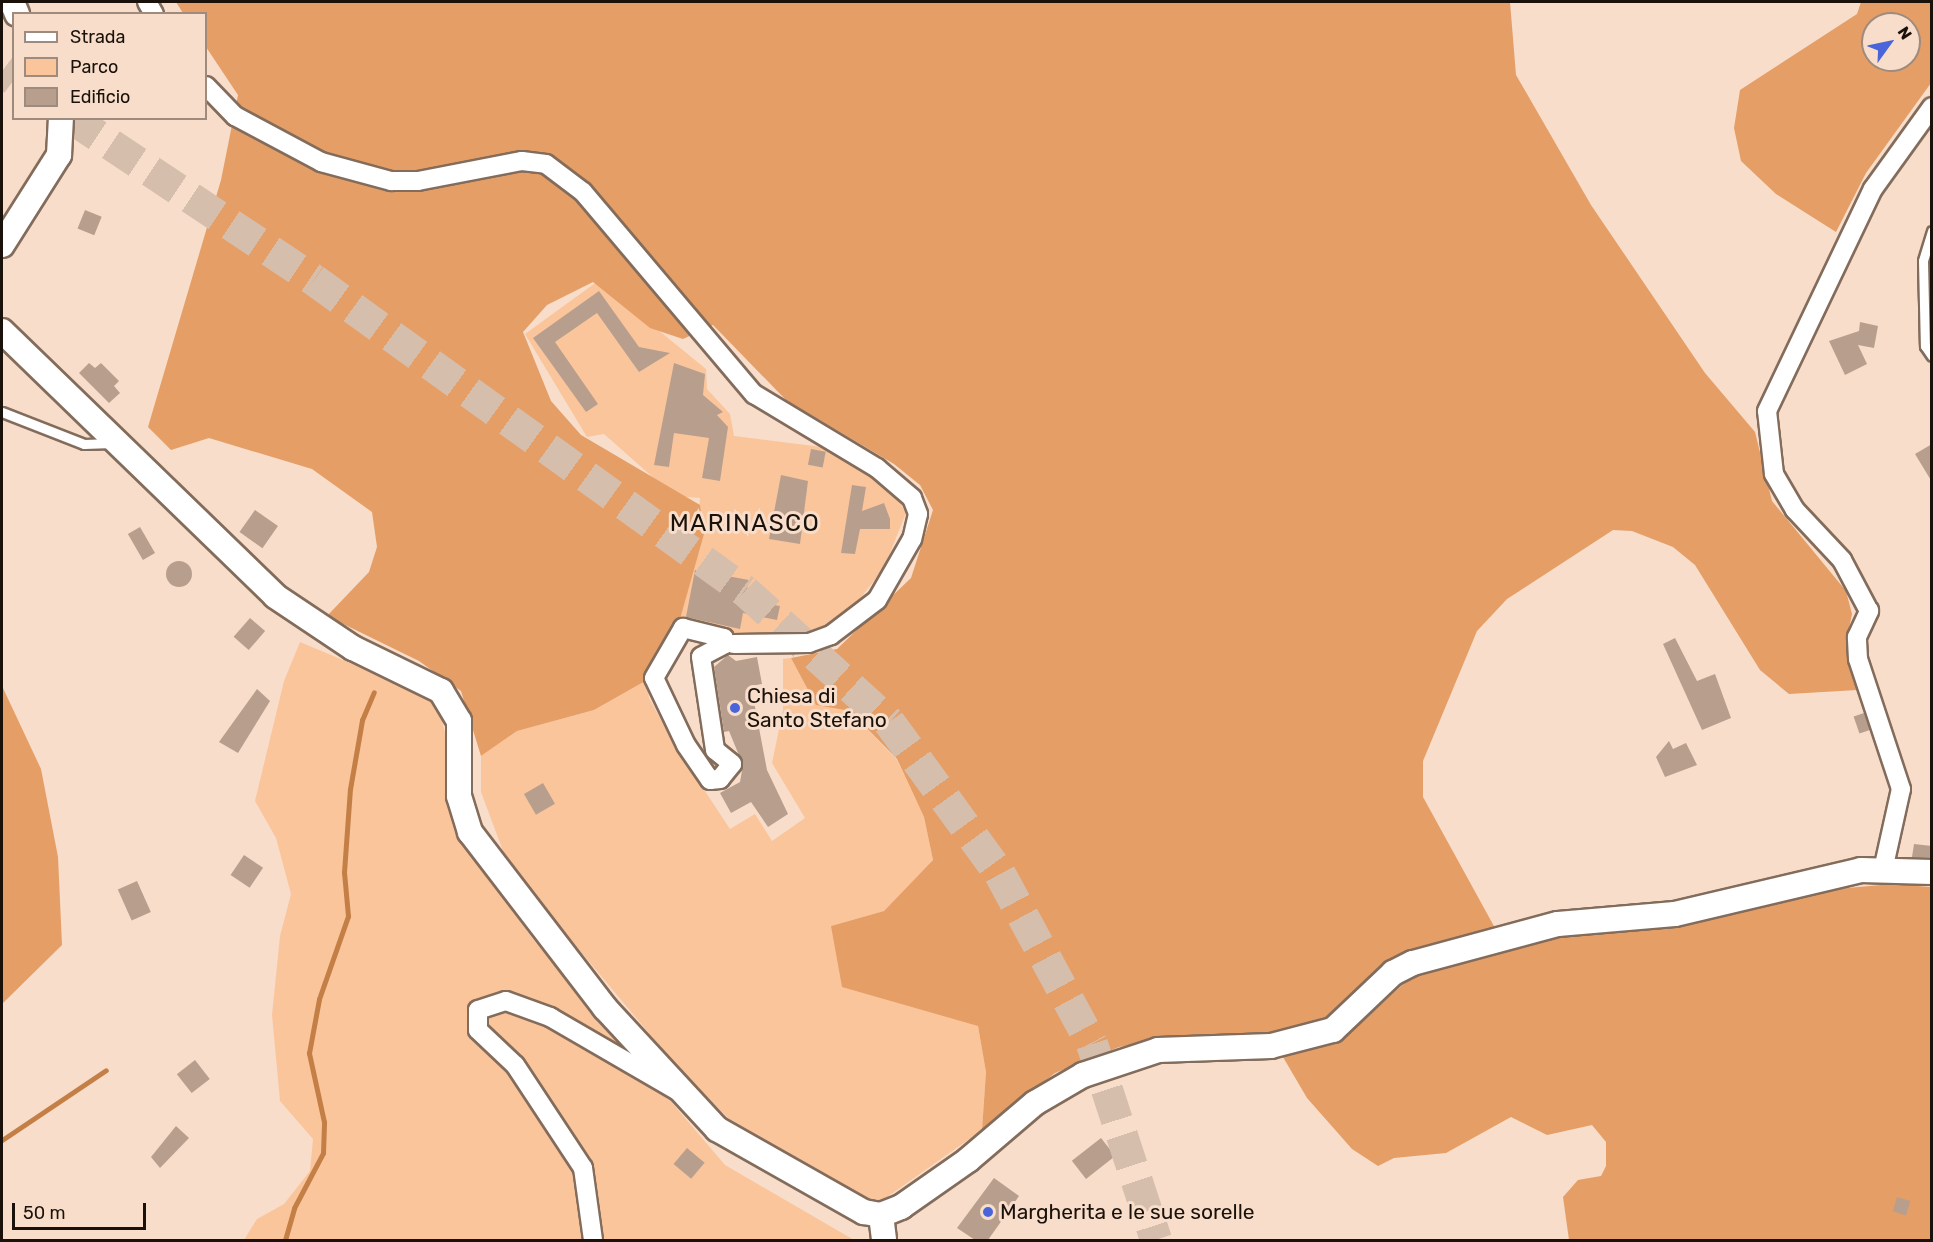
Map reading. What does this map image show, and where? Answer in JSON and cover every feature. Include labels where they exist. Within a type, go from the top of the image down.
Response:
[{"type":"street","points":[[207,87],[235,116],[352,172],[418,182],[502,164],[546,164],[583,192],[754,394],[877,468],[912,498],[918,514],[912,539],[894,576],[869,606],[831,635],[809,643],[729,641],[683,628],[654,678],[710,780],[720,779],[732,764],[715,750],[701,657],[729,641]]},
{"type":"street","points":[[1883,870],[1901,789],[1858,660],[1857,637],[1869,611],[1842,560],[1796,510],[1774,474],[1767,411],[1873,189],[1932,107]]},
{"type":"street","points":[[2,245],[55,164],[63,137],[61,120]]},
{"type":"street","points":[[2,331],[112,443],[275,596],[344,643],[421,678],[446,696],[459,721],[464,818],[479,847],[678,1091],[717,1129],[757,1156],[847,1206],[881,1215],[930,1189],[1059,1087],[1131,1058],[1158,1050],[1271,1046],[1305,1039],[1344,1023],[1401,968],[1519,933],[1558,924],[1675,914],[1824,877],[1883,870],[1932,872]]},
{"type":"street","points":[[593,1240],[583,1168],[515,1065],[478,1030],[478,1010],[506,1001],[550,1017],[678,1091]]},
{"type":"street","points":[[881,1215],[884,1240]]},
{"type":"lane","points":[[1932,231],[1923,261],[1925,346],[1932,356]]},
{"type":"lane","points":[[2,412],[84,444],[112,443]]},
{"type":"green space","points":[[598,281],[706,369],[707,389],[730,414],[734,436],[854,451],[886,480],[906,513],[884,568],[844,619],[808,648],[676,621],[695,557],[700,498],[674,496],[604,434],[587,437],[525,334]]},
{"type":"green space","points":[[300,642],[412,689],[438,707],[448,743],[446,778],[455,831],[532,938],[725,1165],[854,1240],[244,1240],[257,1219],[284,1204],[310,1171],[313,1139],[280,1101],[272,1015],[280,936],[291,894],[276,838],[255,801],[284,681]]},
{"type":"green space","points":[[791,658],[816,705],[850,711],[897,760],[924,817],[933,860],[884,911],[831,926],[978,1026],[986,1072],[982,1130],[873,1207],[728,1118],[678,1068],[535,897],[503,851],[481,792],[481,756],[517,731],[594,710],[647,680],[649,698],[674,744],[730,829],[755,814],[772,841],[805,818],[772,763],[783,710],[783,659]]},
{"type":"shaded area","points":[[176,2],[1510,2],[1516,75],[1591,205],[1705,373],[1755,432],[1772,501],[1846,591],[1852,614],[1846,642],[1857,690],[1789,694],[1760,670],[1695,565],[1673,547],[1632,531],[1613,530],[1507,599],[1477,631],[1423,761],[1423,797],[1495,928],[1401,954],[1371,975],[1339,1011],[1315,1024],[1279,1035],[1175,1036],[1119,1047],[1055,1073],[982,1130],[986,1072],[978,1026],[842,987],[831,926],[884,911],[933,860],[924,817],[897,759],[850,711],[816,705],[791,658],[837,649],[911,578],[933,510],[920,485],[894,464],[786,400],[713,325],[683,339],[650,328],[593,282],[547,305],[523,332],[551,401],[581,435],[700,505],[704,534],[680,619],[647,680],[594,710],[517,731],[481,756],[461,691],[419,661],[327,616],[369,572],[377,547],[372,512],[312,469],[209,438],[171,450],[148,427],[221,180],[238,95],[207,48],[207,12],[182,12]]},
{"type":"shaded area","points":[[1861,2],[1931,2],[1931,83],[1866,173],[1836,232],[1776,194],[1741,161],[1734,128],[1740,90],[1857,14]]},
{"type":"shaded area","points":[[2,686],[41,769],[58,857],[62,945],[2,1004]]},
{"type":"shaded area","points":[[1892,884],[1931,887],[1931,1240],[1569,1240],[1563,1197],[1578,1180],[1601,1176],[1606,1166],[1606,1142],[1592,1125],[1547,1135],[1511,1117],[1446,1153],[1394,1158],[1378,1166],[1352,1149],[1307,1098],[1283,1057],[1348,1035],[1412,976],[1545,938],[1679,926],[1825,890]]},
{"type":"building","points":[[85,210],[102,217],[94,235],[78,229]]},
{"type":"building","points":[[599,291],[639,347],[670,353],[639,372],[597,313],[555,342],[598,404],[586,412],[533,338]]},
{"type":"building","points":[[1860,322],[1878,326],[1874,348],[1858,345],[1867,364],[1845,375],[1829,341],[1859,331]]},
{"type":"building","points":[[89,363],[95,368],[101,363],[119,381],[114,386],[120,393],[109,403],[79,373]]},
{"type":"building","points":[[674,363],[705,374],[703,395],[723,412],[717,415],[728,427],[720,481],[702,478],[709,438],[674,433],[669,467],[654,465]]},
{"type":"building","points":[[1932,444],[1932,482],[1915,454]]},
{"type":"building","points":[[811,449],[826,452],[823,468],[808,465]]},
{"type":"building","points":[[781,475],[808,481],[800,544],[769,539]]},
{"type":"building","points":[[852,485],[866,487],[862,511],[884,503],[890,519],[890,529],[860,529],[855,554],[841,553]]},
{"type":"building","points":[[255,510],[278,526],[262,548],[240,532]]},
{"type":"building","points":[[140,527],[155,553],[143,560],[128,534]]},
{"type":"building","points":[[179,561],[188,565],[192,574],[188,583],[179,587],[170,583],[166,574],[170,565]]},
{"type":"building","points":[[695,570],[749,580],[745,600],[780,606],[777,620],[743,613],[740,629],[686,617]]},
{"type":"building","points":[[250,618],[265,631],[249,650],[234,637]]},
{"type":"building","points":[[1675,638],[1697,681],[1715,674],[1731,718],[1702,730],[1663,644]]},
{"type":"building","points":[[728,655],[736,661],[757,657],[762,684],[751,686],[767,770],[788,814],[768,827],[751,802],[731,813],[720,793],[740,782],[743,765],[729,731],[724,732],[714,667]]},
{"type":"building","points":[[257,689],[270,701],[238,753],[219,742]]},
{"type":"building","points":[[1864,713],[1870,730],[1859,734],[1854,717]]},
{"type":"building","points":[[1669,741],[1673,749],[1686,743],[1697,765],[1665,777],[1656,757]]},
{"type":"building","points":[[543,783],[555,804],[536,815],[524,794]]},
{"type":"building","points":[[1914,844],[1932,846],[1932,858],[1912,857]]},
{"type":"building","points":[[244,855],[263,868],[250,888],[231,875]]},
{"type":"building","points":[[137,881],[151,912],[132,921],[118,890]]},
{"type":"building","points":[[195,1060],[210,1079],[192,1093],[177,1074]]},
{"type":"building","points":[[176,1126],[189,1138],[160,1168],[151,1157]]},
{"type":"building","points":[[1101,1138],[1115,1156],[1086,1179],[1072,1161]]},
{"type":"building","points":[[687,1148],[705,1163],[691,1179],[674,1164]]},
{"type":"building","name":"Margherita e le sue sorelle","points":[[994,1178],[1019,1196],[988,1240],[975,1240],[957,1228]]},
{"type":"building","points":[[1897,1197],[1910,1201],[1906,1215],[1893,1211]]},
{"type":"waterway","points":[[285,1240],[294,1208],[323,1153],[324,1122],[309,1053],[319,999],[348,916],[344,872],[350,789],[362,720],[374,692]]},
{"type":"waterway","points":[[2,1140],[106,1070]]},
{"type":"tunnel","points":[[2,71],[12,78]]},
{"type":"tunnel","points":[[74,120],[314,280],[745,591],[889,722],[1000,874],[1092,1044],[1156,1240]]},
{"type":"place","name":"Chiesa di Santo Stefano","points":[[735,708]]},
{"type":"place","name":"Margherita e le sue sorelle","points":[[988,1212]]},
{"type":"district","name":"MARINASCO","points":[[745,524]]}]
